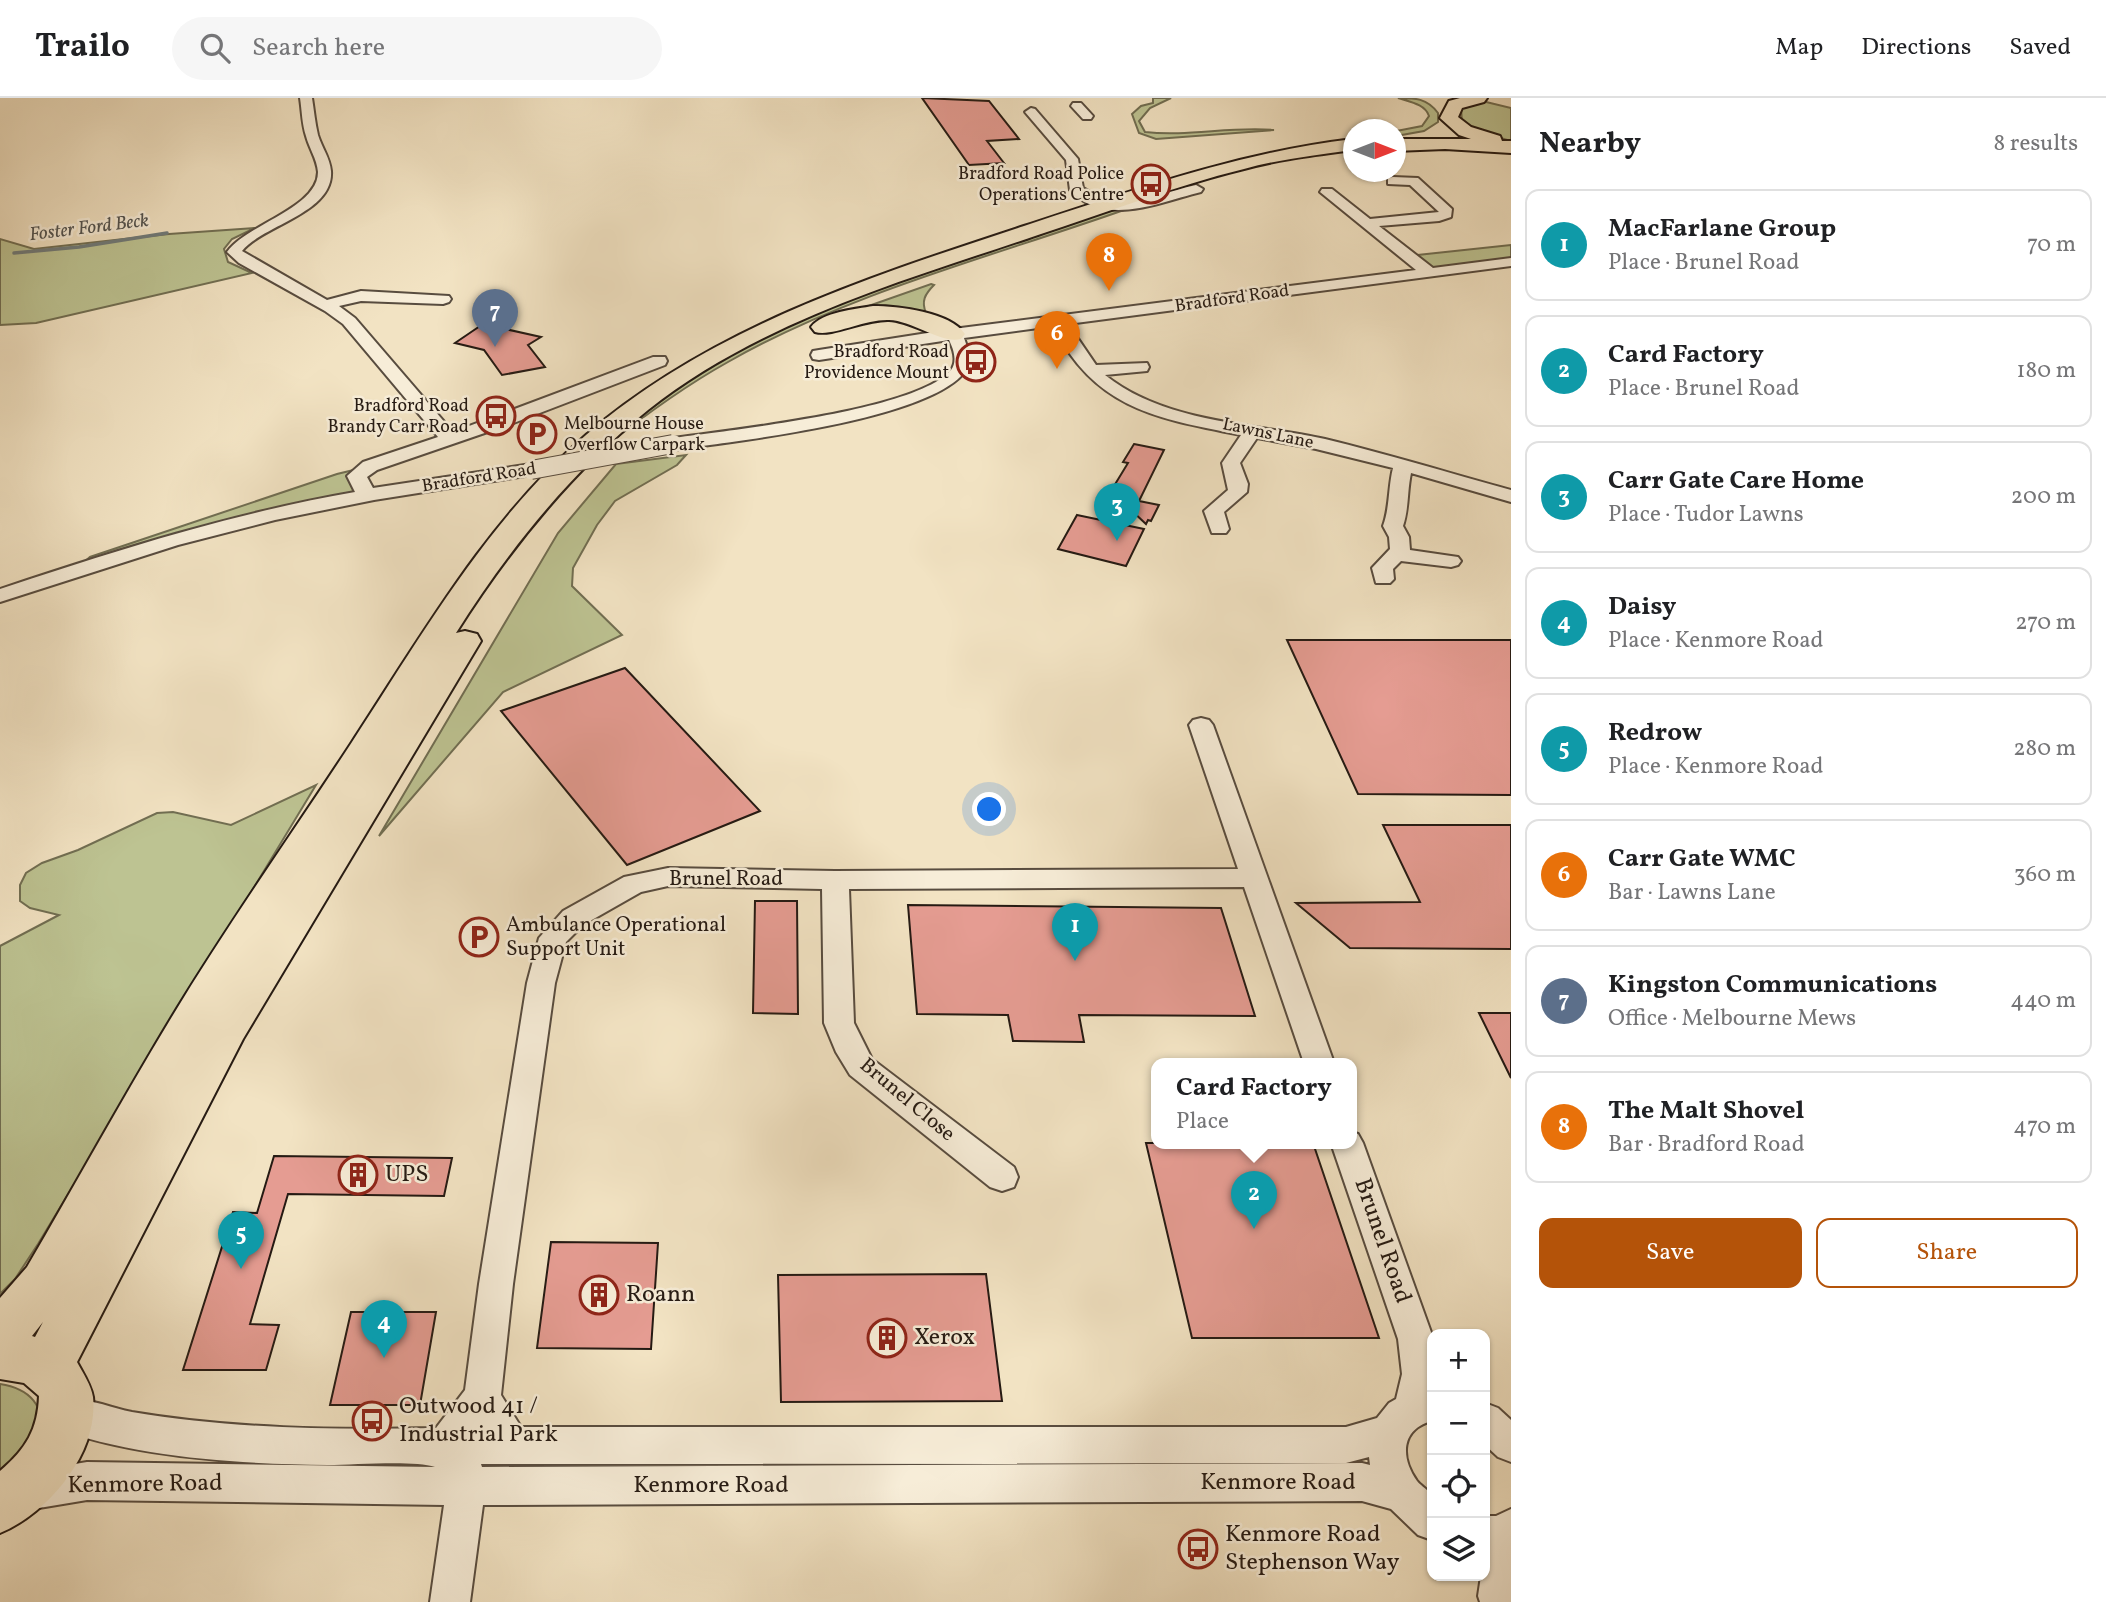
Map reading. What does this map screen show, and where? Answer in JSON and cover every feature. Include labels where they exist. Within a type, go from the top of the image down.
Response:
[{"type":"highway","points":[[1406,137],[1441,129],[1453,107],[1471,100]]},
{"type":"highway","points":[[1435,103],[1449,118],[1471,133],[1511,145]]},
{"type":"highway","points":[[1406,145],[1511,145]]},
{"type":"highway","points":[[0,1335],[45,1283],[187,1029],[440,633],[517,524],[568,467],[639,404],[734,345],[802,312],[1096,201],[1130,198],[1252,161],[1343,147]]},
{"type":"highway","points":[[10,1499],[40,1472],[55,1451],[38,1379],[225,1032],[502,581],[566,498],[610,452],[660,411],[759,350],[822,320],[899,289],[1196,189],[1267,168],[1343,153]]},
{"type":"highway","points":[[949,281],[1001,256]]},
{"type":"highway","points":[[659,361],[825,296],[880,281]]},
{"type":"highway","points":[[931,302],[935,314],[953,334]]},
{"type":"highway","points":[[660,411],[791,341],[846,317],[871,313],[906,314],[926,319],[953,334]]},
{"type":"street","points":[[306,98],[312,135],[323,162],[325,176],[322,185],[290,216],[244,241],[234,252],[349,321],[450,439]]},
{"type":"street","points":[[1077,106],[1087,116]]},
{"type":"street","points":[[1031,112],[1072,159],[1077,190],[1096,201],[1135,206],[1173,193],[1196,189]]},
{"type":"street","points":[[1367,223],[1439,217],[1446,214],[1446,209],[1413,181],[1406,181]]},
{"type":"street","points":[[1327,192],[1430,272]]},
{"type":"street","points":[[1408,256],[1434,253]]},
{"type":"street","name":"Bradford Road","points":[[820,355],[953,334],[1511,262]]},
{"type":"street","points":[[325,305],[361,296],[443,299]]},
{"type":"street","name":"Lawns Lane","points":[[1059,322],[1073,351],[1090,371],[1118,393],[1141,403],[1252,432],[1316,443],[1511,496]]},
{"type":"street","name":"Bradford Road","points":[[0,596],[183,537],[274,514],[866,412],[919,398],[939,389],[958,372],[962,362],[962,347],[953,334]]},
{"type":"street","points":[[1124,354],[1145,369]]},
{"type":"street","points":[[367,496],[357,476],[361,472],[659,361]]},
{"type":"street","points":[[1090,371],[1145,369]]},
{"type":"street","points":[[1209,516],[1237,492],[1238,484],[1231,463],[1252,432]]},
{"type":"street","points":[[1383,579],[1382,568],[1397,554],[1401,545],[1393,526],[1399,509],[1398,491],[1403,467]]},
{"type":"street","points":[[1397,554],[1451,561]]},
{"type":"street","points":[[1200,725],[1317,1058]]},
{"type":"street","name":"Brunel Road","points":[[436,1445],[464,1425],[483,1395],[496,1284],[541,983],[553,938],[573,918],[634,884],[691,876],[835,880],[1254,878]]},
{"type":"street","name":"Brunel Close","points":[[835,880],[839,1023],[851,1052],[861,1067],[1002,1177]]},
{"type":"street","name":"Brunel Road","points":[[1349,1149],[1424,1351],[1411,1415]]},
{"type":"street","name":"Kenmore Road","points":[[38,1379],[119,1429],[282,1447],[511,1444],[1346,1445],[1411,1415]]},
{"type":"street","points":[[483,1395],[488,1410],[511,1444]]},
{"type":"street","name":"Kenmore Road","points":[[1411,1415],[1386,1451],[1391,1472],[1402,1493],[1429,1518]]},
{"type":"street","points":[[436,1445],[462,1462],[466,1486],[450,1602]]},
{"type":"street","name":"Kenmore Road","points":[[10,1499],[87,1481],[466,1486],[1362,1482],[1402,1493]]},
{"type":"street","points":[[1490,1536],[1500,1535],[1511,1529]]},
{"type":"street","points":[[1494,1590],[1511,1540]]},
{"type":"green space","points":[[1153,98],[1171,98],[1150,108],[1139,121],[1145,132],[1274,130],[1156,139],[1139,133],[1132,114],[1141,106],[1153,103]]},
{"type":"green space","points":[[1398,98],[1415,99],[1430,104],[1438,113],[1438,122],[1424,131],[1406,134],[1406,129],[1422,126],[1429,116],[1421,106]]},
{"type":"green space","points":[[1482,101],[1511,108],[1511,141],[1474,130],[1462,122],[1461,108]]},
{"type":"green space","points":[[1107,209],[1124,210],[922,277],[823,315],[775,337],[696,381],[606,446],[641,411],[721,357],[824,308]]},
{"type":"green space","points":[[255,228],[232,239],[224,249],[228,262],[252,273],[36,323],[0,325],[0,239],[34,249],[169,234]]},
{"type":"green space","points":[[1511,245],[1511,262],[1430,273],[1408,256]]},
{"type":"green space","points":[[934,285],[924,301],[926,313],[860,309]]},
{"type":"green space","points":[[686,455],[677,465],[615,501],[597,525],[573,568],[572,586],[622,635],[503,692],[379,836],[558,533],[616,464]]},
{"type":"green space","points":[[370,466],[361,472],[367,496],[74,571],[90,557],[337,474]]},
{"type":"green space","points":[[316,785],[38,1244],[15,1279],[0,1294],[0,946],[59,915],[30,908],[20,901],[20,885],[26,873],[42,863],[78,850],[157,813],[173,812],[231,825]]},
{"type":"green space","points":[[0,1384],[19,1390],[33,1400],[38,1408],[40,1426],[25,1453],[0,1478]]},
{"type":"building","points":[[922,98],[989,101],[1019,139],[987,141],[1004,163],[969,165]]},
{"type":"building","points":[[483,324],[541,337],[528,345],[545,367],[502,375],[484,350],[455,343]]},
{"type":"building","points":[[1134,444],[1164,450],[1139,501],[1159,505],[1151,521],[1148,520],[1146,524],[1114,494],[1114,486],[1128,463],[1123,462]]},
{"type":"building","points":[[1077,515],[1144,529],[1126,566],[1058,549]]},
{"type":"building","points":[[1287,640],[1511,640],[1511,795],[1358,794]]},
{"type":"building","points":[[625,668],[760,811],[627,865],[501,711]]},
{"type":"building","points":[[1383,825],[1511,825],[1511,949],[1350,948],[1296,903],[1420,902]]},
{"type":"building","points":[[755,901],[797,901],[798,1014],[753,1013]]},
{"type":"building","points":[[908,905],[1221,908],[1255,1016],[1079,1015],[1084,1042],[1013,1041],[1008,1015],[917,1014]]},
{"type":"building","points":[[1479,1013],[1511,1013],[1511,1078]]},
{"type":"building","points":[[1146,1143],[1151,1143],[1151,1149],[1315,1149],[1379,1338],[1192,1338]]},
{"type":"building","points":[[274,1156],[452,1158],[444,1196],[288,1194],[250,1324],[279,1325],[266,1370],[183,1370],[233,1212],[257,1213]]},
{"type":"building","name":"Roann","points":[[551,1242],[658,1243],[651,1349],[537,1348]]},
{"type":"building","name":"Xerox","points":[[986,1274],[1002,1401],[781,1402],[778,1275]]},
{"type":"building","points":[[351,1312],[436,1312],[420,1405],[330,1405]]},
{"type":"waterway","name":"Foster Ford Beck","points":[[14,253],[79,247],[167,233]]},
{"type":"place","name":"Bradford Road Police Operations Centre","points":[[1151,184]]},
{"type":"place","name":"The Malt Shovel","points":[[1109,291]]},
{"type":"place","name":"Kingston Communications","points":[[495,347]]},
{"type":"place","name":"Bradford Road Providence Mount","points":[[976,362]]},
{"type":"place","name":"Carr Gate WMC","points":[[1057,369]]},
{"type":"place","name":"Bradford Road Brandy Carr Road","points":[[496,416]]},
{"type":"place","name":"Melbourne House Overflow Carpark","points":[[537,434]]},
{"type":"place","name":"Carr Gate Care Home","points":[[1117,541]]},
{"type":"place","name":"Ambulance Operational Support Unit","points":[[479,937]]},
{"type":"place","name":"MacFarlane Group","points":[[1075,961]]},
{"type":"place","name":"UPS","points":[[358,1175]]},
{"type":"place","name":"Card Factory","points":[[1254,1229]]},
{"type":"place","name":"Redrow","points":[[241,1269]]},
{"type":"place","name":"Roann","points":[[599,1295]]},
{"type":"place","name":"Xerox","points":[[887,1338]]},
{"type":"place","name":"Daisy","points":[[384,1358]]},
{"type":"place","name":"Outwood 41 / Industrial Park","points":[[372,1421]]},
{"type":"place","name":"Kenmore Road Stephenson Way","points":[[1198,1549]]}]
